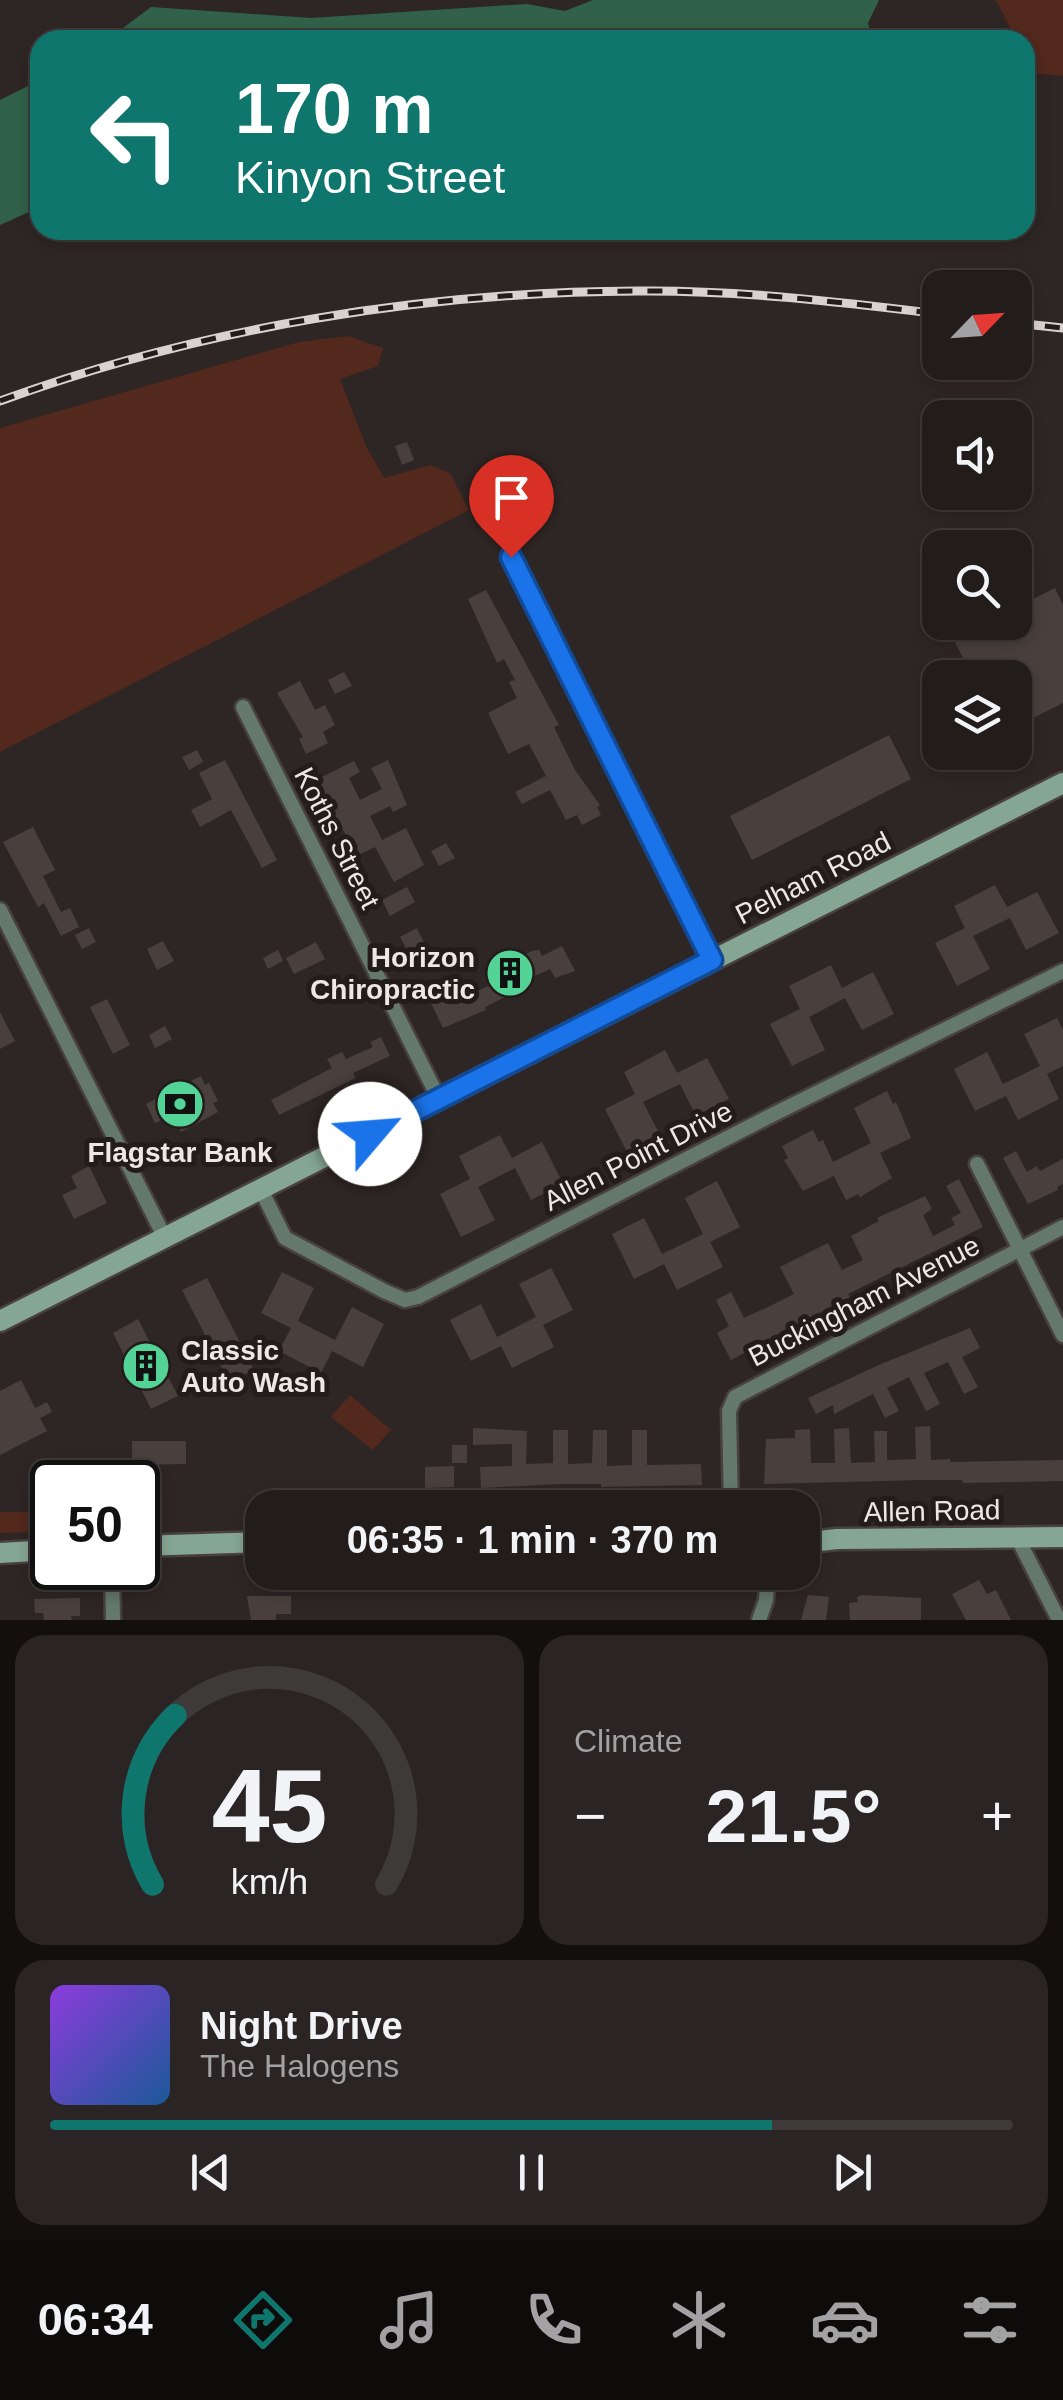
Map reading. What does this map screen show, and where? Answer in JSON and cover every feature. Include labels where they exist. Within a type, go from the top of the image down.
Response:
[{"type":"main road","name":"Pelham Road","points":[[0,1320],[1063,783]]},
{"type":"main road","name":"Allen Road","points":[[820,1541],[1063,1536]]},
{"type":"main road","points":[[160,1545],[245,1543]]},
{"type":"main road","points":[[0,1553],[30,1551]]},
{"type":"street","points":[[511,557],[712,960]]},
{"type":"street","name":"Koths Street","points":[[243,708],[439,1098]]},
{"type":"street","points":[[0,910],[165,1238]]},
{"type":"street","name":"Allen Point Drive","points":[[260,1190],[285,1238],[384,1291],[405,1300],[418,1297],[793,1104],[1063,971]]},
{"type":"street","points":[[977,1164],[1063,1334]]},
{"type":"street","name":"Buckingham Avenue","points":[[731,1490],[730,1411],[735,1397],[1063,1227]]},
{"type":"street","points":[[1017,1537],[1059,1620]]},
{"type":"street","points":[[112,1590],[113,1620]]},
{"type":"street","points":[[759,1620],[767,1590]]},
{"type":"shaded area","points":[[593,0],[879,0],[868,23],[870,30],[120,30],[151,7],[311,18],[527,4],[565,11]]},
{"type":"shaded area","points":[[996,0],[1063,0],[1063,76],[1035,73],[1035,30],[1011,30]]},
{"type":"shaded area","points":[[30,85],[30,212],[0,225],[0,100]]},
{"type":"shaded area","points":[[348,336],[383,348],[378,366],[340,379],[366,446],[384,478],[430,465],[450,473],[469,510],[0,752],[0,428],[299,342]]},
{"type":"shaded area","points":[[350,1395],[391,1430],[373,1450],[331,1417]]},
{"type":"shaded area","points":[[0,1512],[30,1512],[30,1532],[0,1533]]},
{"type":"building","points":[[407,442],[414,460],[402,465],[395,446]]},
{"type":"building","points":[[1055,588],[1063,605],[1063,703],[1032,718],[1032,660],[964,660],[954,640],[1032,640],[1032,600]]},
{"type":"building","points":[[486,590],[559,725],[554,727],[575,770],[600,805],[597,807],[601,815],[582,825],[577,815],[566,820],[550,790],[522,804],[515,792],[546,776],[529,744],[508,754],[488,713],[517,698],[509,682],[515,680],[504,659],[497,663],[468,599]]},
{"type":"building","points":[[344,672],[352,686],[335,694],[328,680]]},
{"type":"building","points":[[300,681],[315,710],[325,705],[335,725],[323,732],[328,743],[306,754],[299,739],[303,737],[277,693]]},
{"type":"building","points":[[889,735],[911,779],[752,860],[730,816]]},
{"type":"building","points":[[197,750],[203,762],[189,770],[182,757]]},
{"type":"building","points":[[225,760],[277,860],[262,868],[231,810],[200,827],[191,810],[212,799],[199,773]]},
{"type":"building","points":[[388,760],[407,805],[393,812],[390,806],[370,816],[382,840],[406,828],[424,865],[394,882],[375,847],[357,856],[316,780],[354,761],[360,772],[349,778],[360,800],[382,789],[371,768]]},
{"type":"building","points":[[33,827],[55,870],[43,876],[61,912],[70,908],[79,927],[61,936],[44,903],[38,907],[3,842]]},
{"type":"building","points":[[446,843],[455,858],[439,866],[431,851]]},
{"type":"building","points":[[995,885],[1007,907],[1037,892],[1059,933],[1026,950],[1010,918],[973,936],[990,969],[957,986],[935,943],[965,928],[954,906]]},
{"type":"building","points":[[407,887],[415,902],[390,916],[382,900]]},
{"type":"building","points":[[89,928],[96,942],[82,949],[75,935]]},
{"type":"building","points":[[417,928],[426,947],[410,955],[400,937]]},
{"type":"building","points":[[163,941],[174,961],[157,970],[147,949]]},
{"type":"building","points":[[316,942],[325,959],[294,974],[286,958]]},
{"type":"building","points":[[562,946],[575,971],[555,978],[550,969],[523,981],[525,987],[485,1007],[486,1010],[443,1028],[428,997],[442,990],[450,1005],[494,983],[489,972],[532,951],[539,950],[542,956]]},
{"type":"building","points":[[278,950],[283,961],[268,969],[263,958]]},
{"type":"building","points":[[831,965],[842,988],[873,972],[894,1014],[862,1030],[845,998],[809,1017],[825,1050],[792,1066],[770,1024],[800,1009],[789,986]]},
{"type":"building","points":[[107,999],[130,1045],[113,1054],[90,1007]]},
{"type":"building","points":[[0,1012],[15,1041],[0,1049]]},
{"type":"building","points":[[1057,1018],[1063,1030],[1063,1066],[1047,1074],[1059,1099],[1018,1120],[1006,1096],[975,1111],[954,1069],[987,1052],[1003,1084],[1040,1066],[1024,1034]]},
{"type":"building","points":[[165,1026],[172,1039],[155,1048],[149,1035]]},
{"type":"building","points":[[381,1037],[390,1056],[353,1073],[356,1078],[279,1115],[271,1100],[332,1068],[327,1059],[342,1052],[346,1059],[373,1047],[370,1042]]},
{"type":"building","points":[[665,1050],[677,1073],[707,1058],[729,1099],[696,1116],[680,1084],[643,1102],[660,1135],[627,1152],[605,1109],[635,1094],[624,1072]]},
{"type":"building","name":"Flagstar Bank","points":[[201,1076],[218,1101],[213,1103],[218,1112],[181,1132],[173,1114],[155,1123],[146,1104]]},
{"type":"building","points":[[887,1091],[893,1104],[896,1102],[911,1138],[880,1153],[892,1178],[860,1197],[858,1194],[846,1200],[834,1176],[803,1191],[784,1160],[788,1158],[782,1146],[813,1130],[819,1142],[823,1140],[833,1162],[871,1143],[854,1108]]},
{"type":"building","points":[[500,1135],[512,1158],[542,1142],[563,1184],[531,1200],[515,1168],[478,1187],[495,1220],[461,1237],[440,1194],[470,1179],[459,1156]]},
{"type":"building","points":[[1016,1151],[1027,1172],[1037,1166],[1040,1171],[1063,1159],[1063,1184],[1028,1204],[1003,1158]]},
{"type":"building","points":[[89,1166],[107,1203],[74,1219],[62,1195],[77,1188],[71,1176]]},
{"type":"building","points":[[959,1179],[983,1227],[848,1294],[850,1297],[731,1360],[717,1333],[729,1326],[716,1300],[731,1292],[744,1318],[794,1294],[780,1267],[828,1243],[842,1270],[863,1260],[851,1236],[879,1221],[877,1218],[925,1196],[932,1209],[923,1215],[933,1236],[955,1225],[951,1218],[961,1213],[946,1186]]},
{"type":"building","points":[[717,1181],[740,1227],[710,1242],[723,1267],[677,1290],[664,1264],[634,1279],[612,1234],[644,1218],[662,1254],[703,1234],[685,1198]]},
{"type":"building","points":[[551,1268],[573,1310],[543,1325],[554,1347],[512,1368],[501,1346],[471,1361],[450,1320],[481,1304],[497,1337],[536,1317],[519,1284]]},
{"type":"building","points":[[282,1272],[314,1288],[298,1321],[335,1340],[352,1307],[384,1324],[363,1367],[332,1351],[321,1373],[279,1351],[291,1328],[261,1313]]},
{"type":"building","points":[[207,1278],[254,1370],[229,1382],[182,1290]]},
{"type":"building","name":"Classic Auto Wash","points":[[138,1319],[178,1396],[151,1409],[113,1333]]},
{"type":"building","points":[[970,1328],[980,1348],[962,1357],[978,1387],[964,1394],[948,1362],[924,1373],[940,1404],[926,1411],[909,1377],[887,1388],[899,1411],[885,1418],[873,1394],[834,1414],[833,1405],[816,1414],[808,1398],[881,1364]]},
{"type":"building","points":[[21,1380],[35,1408],[47,1402],[52,1412],[40,1418],[47,1431],[0,1455],[0,1391]]},
{"type":"building","points":[[930,1426],[931,1460],[1063,1460],[1063,1481],[764,1484],[766,1439],[795,1438],[795,1430],[810,1429],[811,1463],[835,1463],[834,1429],[849,1428],[851,1463],[875,1462],[874,1431],[887,1431],[887,1460],[916,1459],[915,1427]]},
{"type":"building","points":[[473,1428],[527,1431],[526,1464],[553,1463],[553,1430],[568,1430],[568,1464],[592,1463],[593,1430],[607,1430],[607,1466],[632,1465],[632,1430],[647,1430],[647,1465],[701,1464],[702,1485],[481,1488],[480,1467],[512,1466],[512,1444],[473,1445]]},
{"type":"building","points":[[132,1441],[186,1441],[186,1464],[132,1460]]},
{"type":"building","points":[[452,1445],[467,1445],[467,1463],[452,1463]]},
{"type":"building","points":[[454,1466],[454,1487],[425,1488],[425,1467]]},
{"type":"building","points":[[979,1580],[987,1594],[996,1590],[1011,1620],[966,1620],[952,1594]]},
{"type":"building","points":[[808,1595],[829,1597],[826,1620],[801,1620]]},
{"type":"building","points":[[247,1596],[291,1596],[291,1614],[276,1614],[276,1620],[251,1620]]},
{"type":"building","points":[[857,1597],[921,1598],[921,1620],[850,1620],[849,1603],[858,1602]]},
{"type":"building","points":[[80,1598],[80,1616],[71,1616],[72,1620],[44,1620],[43,1613],[35,1613],[34,1599]]},
{"type":"railway","points":[[0,401],[77,375],[235,334],[314,319],[476,298],[714,292],[922,312]]},
{"type":"railway","points":[[1032,325],[1063,328]]},
{"type":"place","name":"Horizon Chiropractic","points":[[510,973]]},
{"type":"place","name":"Flagstar Bank","points":[[180,1104]]},
{"type":"place","name":"Classic Auto Wash","points":[[146,1366]]},
{"type":"route","points":[[370,1134],[712,960],[511,557]]}]
